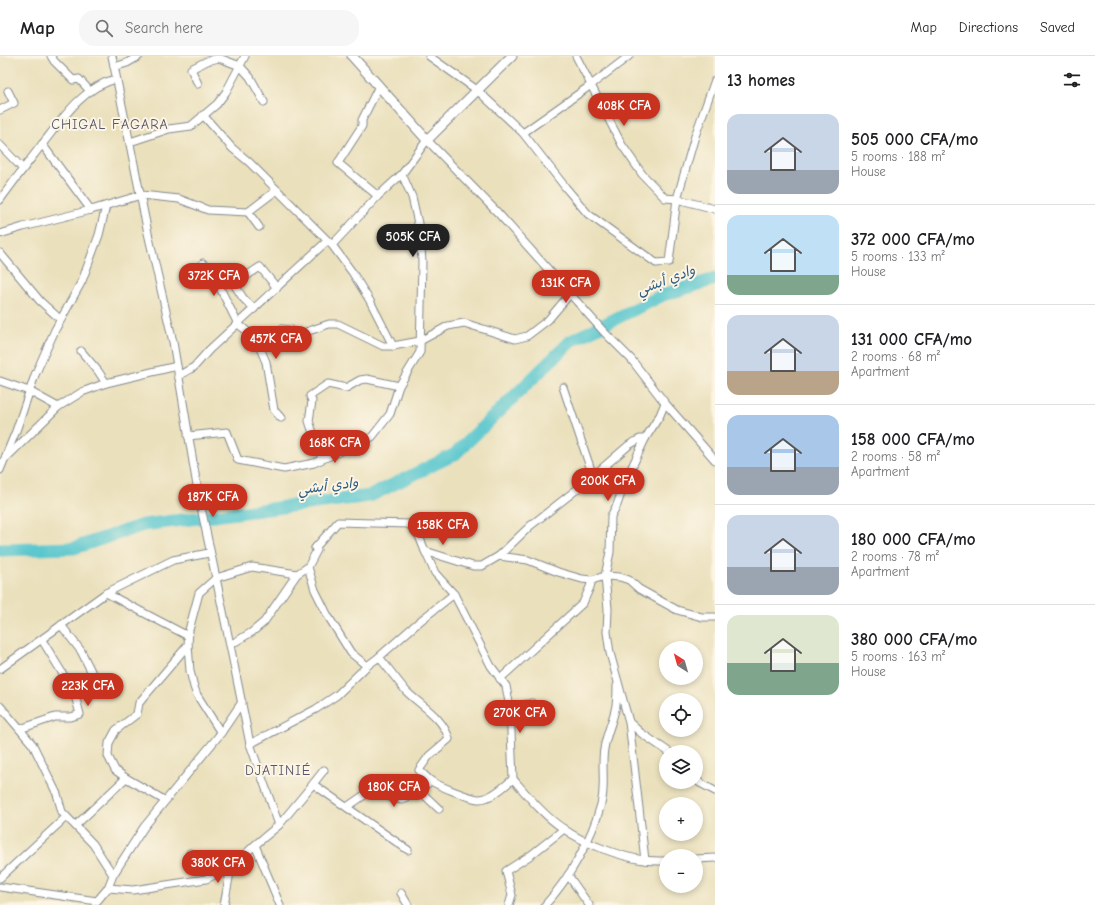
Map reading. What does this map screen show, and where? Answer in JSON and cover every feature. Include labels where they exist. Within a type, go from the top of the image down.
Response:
[{"type":"street","points":[[51,56],[73,80],[79,79],[90,91]]},
{"type":"street","points":[[112,56],[148,233],[173,342],[209,553],[216,578],[250,744],[279,825]]},
{"type":"street","points":[[114,67],[127,63],[139,56]]},
{"type":"street","points":[[130,142],[170,129],[191,126],[217,104],[245,56]]},
{"type":"street","points":[[352,56],[427,140],[498,213],[604,332],[631,359],[665,402],[715,460]]},
{"type":"street","points":[[429,56],[477,90],[523,132],[588,214],[656,263],[669,262],[677,199],[695,136],[715,80]]},
{"type":"street","points":[[178,376],[194,367],[209,350],[277,288],[330,243],[402,174],[427,140],[512,56]]},
{"type":"street","points":[[576,56],[622,145],[642,174],[665,198],[677,199],[715,209]]},
{"type":"street","points":[[523,132],[591,85],[629,56]]},
{"type":"street","points":[[198,84],[191,69],[207,61],[219,58],[240,66],[250,77],[264,102]]},
{"type":"street","points":[[0,200],[64,116],[90,91],[108,81],[116,79]]},
{"type":"street","points":[[378,196],[338,163],[362,126],[362,120],[379,86]]},
{"type":"street","points":[[0,110],[14,103],[8,91]]},
{"type":"street","points":[[203,115],[232,148],[249,162],[330,243],[352,272],[370,301],[393,346]]},
{"type":"street","points":[[42,144],[91,210]]},
{"type":"street","points":[[0,145],[24,169]]},
{"type":"street","points":[[188,436],[227,432],[238,460],[284,469],[314,463],[372,437],[390,414],[399,386],[420,352],[422,262],[420,232],[412,197],[402,174]]},
{"type":"street","points":[[0,234],[106,206],[140,195],[178,199],[208,210],[248,212],[277,190]]},
{"type":"street","points":[[0,470],[16,430],[29,391],[47,348],[82,281],[99,235],[106,206]]},
{"type":"street","points":[[248,212],[259,227]]},
{"type":"street","points":[[0,253],[40,300],[61,320]]},
{"type":"street","points":[[203,263],[219,286],[238,324],[253,336],[260,348],[266,362],[274,410],[281,418]]},
{"type":"street","points":[[254,309],[243,298],[234,284],[260,267],[277,288]]},
{"type":"street","points":[[260,348],[281,330],[291,330],[300,334],[329,324],[338,324],[383,346],[393,346],[420,341],[448,326],[464,323],[515,339],[527,336],[548,320],[570,294]]},
{"type":"street","points":[[81,351],[106,383]]},
{"type":"street","points":[[5,459],[58,407],[82,392],[106,383],[176,366]]},
{"type":"street","points":[[322,459],[309,421],[312,401],[310,396],[328,384],[346,388],[360,380],[367,379],[399,386]]},
{"type":"street","points":[[0,381],[29,391],[58,407]]},
{"type":"street","points":[[563,387],[593,476]]},
{"type":"street","points":[[645,860],[629,722],[610,653],[605,576],[610,552],[611,516],[645,439],[660,415],[665,402]]},
{"type":"street","points":[[425,551],[473,566],[482,566],[499,556],[530,526],[629,445],[640,439],[645,439]]},
{"type":"street","points":[[230,644],[252,632],[264,622],[297,574],[308,567],[316,550],[315,548],[338,522],[409,524],[419,536],[436,573],[454,594],[491,666],[506,686],[510,708],[513,779],[564,830],[626,857],[659,861]]},
{"type":"street","points":[[0,668],[42,640],[106,593],[173,560],[209,553]]},
{"type":"street","points":[[499,556],[528,560],[558,572],[582,579],[592,580],[605,576],[620,577],[630,580],[639,589],[677,610],[702,617],[715,617]]},
{"type":"street","points":[[220,732],[197,695],[190,671],[188,636],[199,593],[216,578],[252,567],[297,574]]},
{"type":"street","points":[[308,567],[315,590],[328,616],[351,653],[367,666]]},
{"type":"street","points":[[500,679],[583,603],[592,580]]},
{"type":"street","points":[[106,593],[188,636]]},
{"type":"street","points":[[250,744],[316,709],[337,695],[367,666],[454,594]]},
{"type":"street","points":[[61,625],[81,651],[92,673]]},
{"type":"street","points":[[20,729],[55,717],[71,717],[80,714],[74,692],[42,640]]},
{"type":"street","points":[[164,800],[115,770],[108,756],[109,743],[116,730],[138,714],[139,703],[188,645]]},
{"type":"street","points":[[379,657],[407,691],[430,711],[447,732],[449,739],[429,756],[419,770],[431,781],[461,794],[479,799],[502,790],[513,779]]},
{"type":"street","points":[[545,905],[555,894],[568,875],[587,841],[601,803],[603,783],[602,758],[605,742],[616,709],[618,680]]},
{"type":"street","points":[[0,887],[96,904],[108,888],[113,875],[144,827],[242,702]]},
{"type":"street","points":[[510,708],[532,703]]},
{"type":"street","points":[[0,706],[33,745],[57,794],[62,812],[93,844],[113,875]]},
{"type":"street","points":[[629,722],[641,733],[659,745]]},
{"type":"street","points":[[108,888],[133,890],[206,879],[231,867],[255,844],[279,825],[324,770]]},
{"type":"street","points":[[76,825],[126,778]]},
{"type":"street","points":[[347,807],[373,789],[387,796],[401,800],[431,781]]},
{"type":"street","points":[[313,784],[408,850]]},
{"type":"street","points":[[703,785],[715,791]]},
{"type":"street","points":[[419,790],[439,809]]},
{"type":"street","points":[[0,878],[66,817]]},
{"type":"street","points":[[509,905],[512,895],[506,871],[531,856],[564,830]]},
{"type":"street","points":[[255,844],[280,905]]},
{"type":"street","points":[[190,853],[216,874]]},
{"type":"street","points":[[703,859],[715,858]]},
{"type":"street","points":[[224,905],[231,867]]},
{"type":"street","points":[[568,875],[589,905]]},
{"type":"street","points":[[401,893],[408,905]]},
{"type":"waterway","name":"وادي أبشي","points":[[0,550],[74,548],[143,525],[370,496],[455,454],[571,341],[663,295],[715,279]]},
{"type":"district","name":"CHIGAL FAGARA","points":[[110,124]]},
{"type":"district","name":"DJATINIÉ","points":[[278,770]]}]
